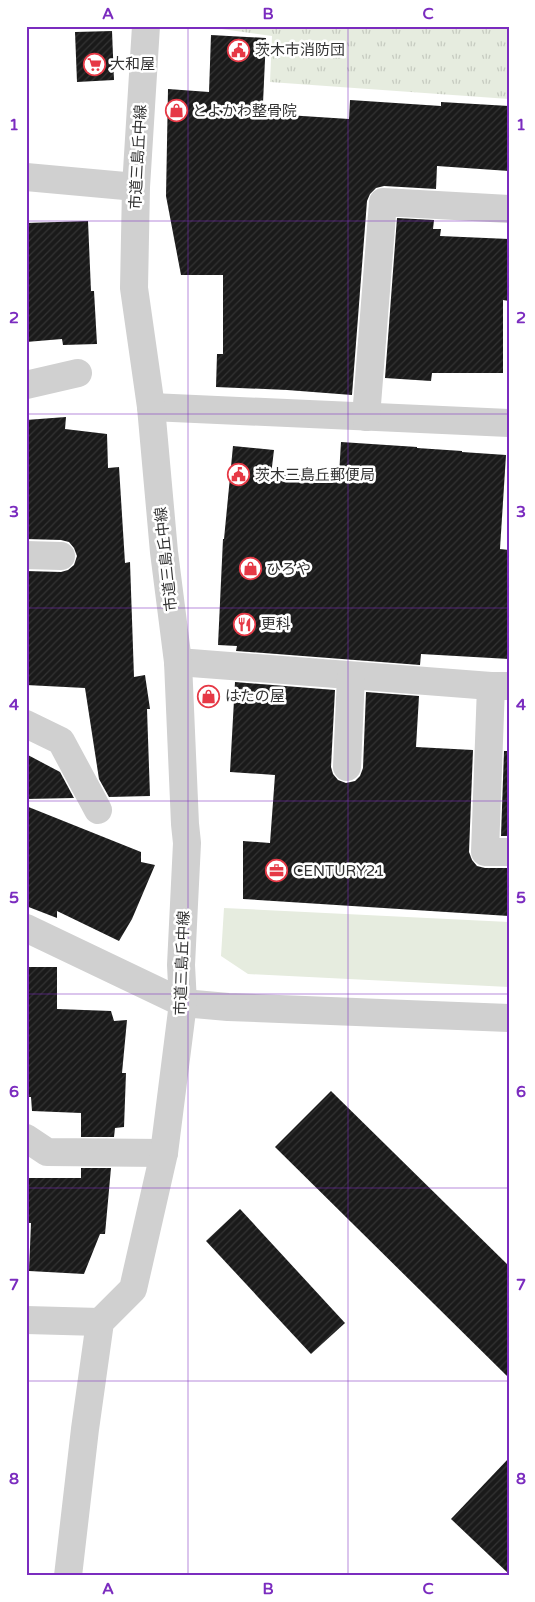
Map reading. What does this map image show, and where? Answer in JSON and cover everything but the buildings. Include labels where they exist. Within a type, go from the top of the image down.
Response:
[{"type":"street","name":"市道三島丘中線","points":[[100,1322],[134,1289],[164,1153],[183,1003],[181,964],[187,843],[184,814],[178,662],[164,552],[151,407],[134,288],[136,187],[146,26]]},
{"type":"street","points":[[26,177],[136,187]]},
{"type":"street","points":[[366,417],[383,202],[509,209]]},
{"type":"street","points":[[26,385],[78,373]]},
{"type":"street","points":[[151,407],[509,423]]},
{"type":"street","points":[[26,555],[61,556]]},
{"type":"street","points":[[178,662],[500,686],[485,852],[509,852]]},
{"type":"street","points":[[347,766],[351,676]]},
{"type":"street","points":[[26,724],[60,741],[98,810]]},
{"type":"street","points":[[26,928],[183,1003],[228,1007],[509,1018]]},
{"type":"street","points":[[26,1138],[47,1152],[164,1153]]},
{"type":"street","points":[[28,1316],[100,1322],[85,1428],[68,1576]]},
{"type":"green space","points":[[200,26],[509,26],[509,99],[270,82],[272,36]]},
{"type":"green space","points":[[224,908],[509,922],[509,987],[248,974],[221,956]]},
{"type":"place","name":"茨木市消防団","points":[[239,50]]},
{"type":"place","name":"大和屋","points":[[94,64]]},
{"type":"place","name":"とよかわ整骨院","points":[[176,111]]},
{"type":"place","name":"茨木三島丘郵便局","points":[[239,475]]},
{"type":"place","name":"ひろや","points":[[250,569]]},
{"type":"place","name":"更科","points":[[245,624]]},
{"type":"place","name":"はたの屋","points":[[209,696]]},
{"type":"place","name":"CENTURY21","points":[[277,871]]}]
